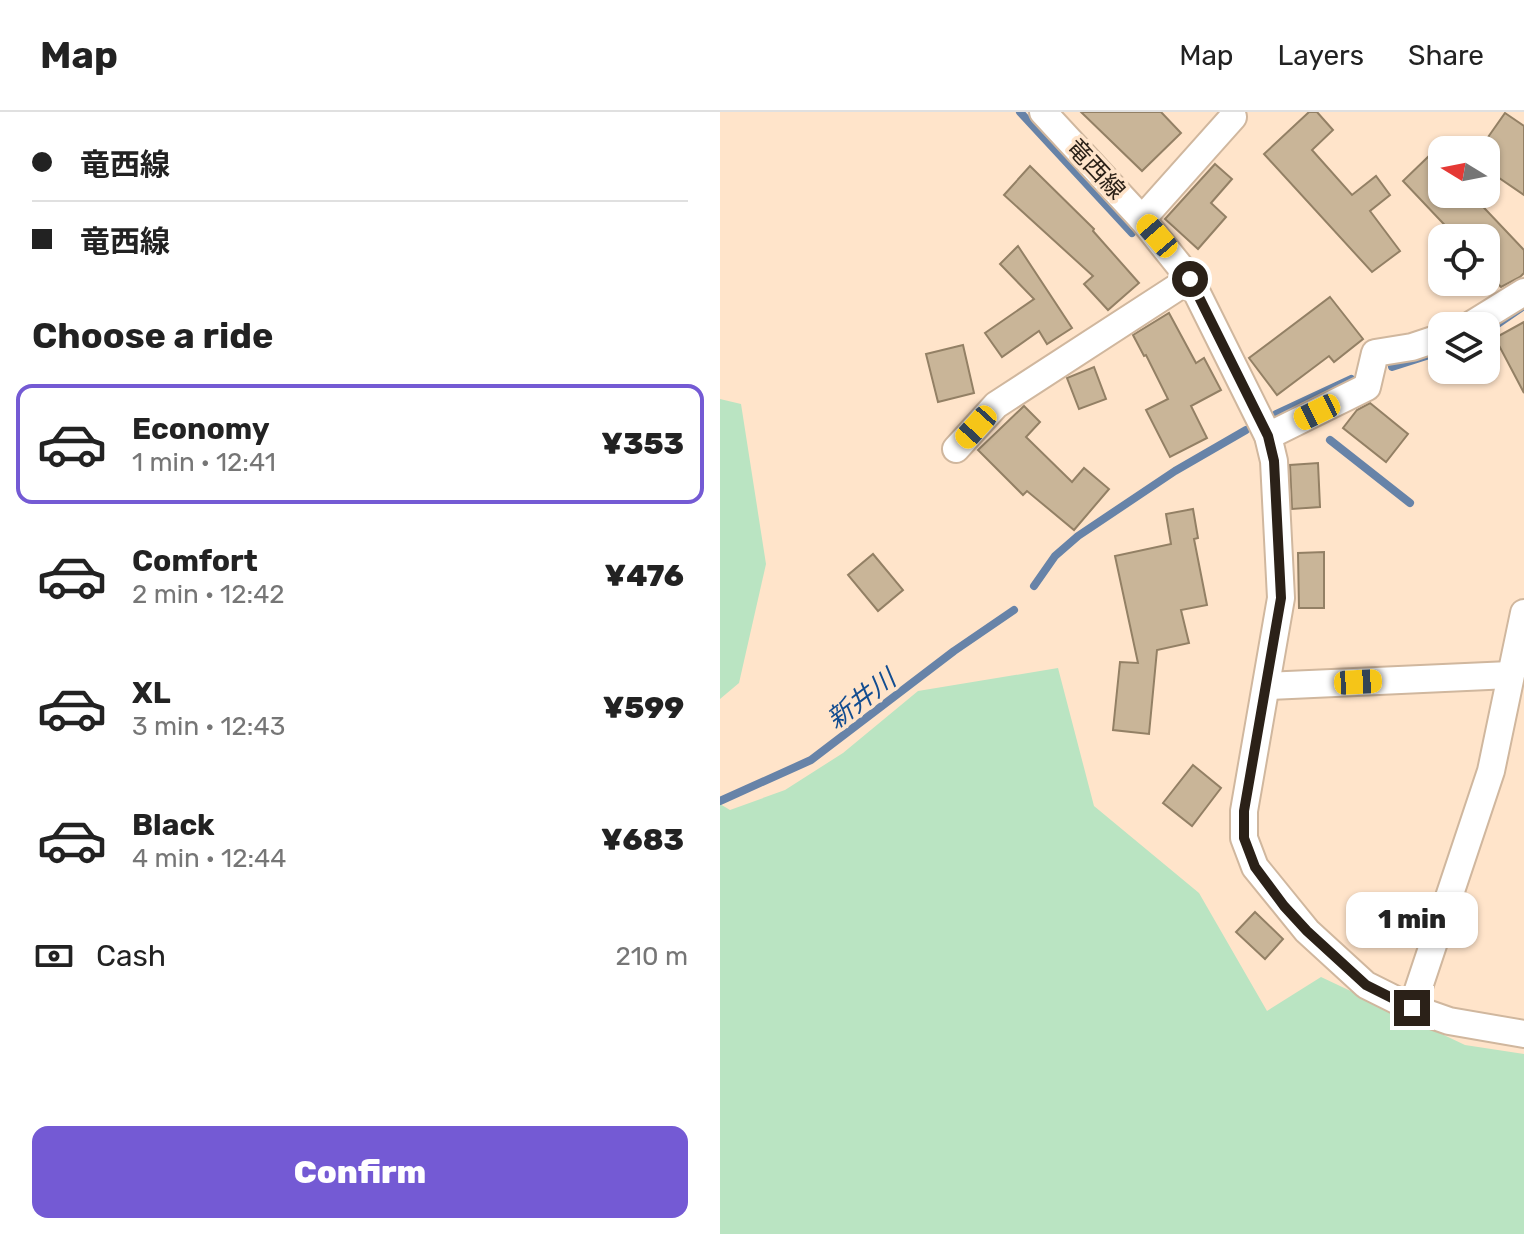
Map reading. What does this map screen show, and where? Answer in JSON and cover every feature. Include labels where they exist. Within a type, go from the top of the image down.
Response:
[{"type":"street","name":"竜西線","points":[[1043,112],[1142,219],[1190,279],[1268,436],[1274,461],[1281,598],[1244,811],[1244,838],[1255,867],[1307,931],[1366,985],[1412,1008],[1449,1021],[1524,1034]]},
{"type":"street","points":[[1142,219],[1233,117]]},
{"type":"street","points":[[956,449],[996,405],[1190,279]]},
{"type":"street","points":[[1492,312],[1524,292]]},
{"type":"street","points":[[1268,436],[1367,387],[1375,353],[1428,342]]},
{"type":"street","points":[[1412,1008],[1491,771],[1524,613]]},
{"type":"street","points":[[1267,686],[1510,675]]},
{"type":"green space","points":[[720,399],[741,404],[766,564],[739,683],[720,699]]},
{"type":"green space","points":[[1058,668],[1094,806],[1199,893],[1267,1011],[1321,977],[1465,1045],[1524,1054],[1524,1234],[720,1234],[720,804],[730,810],[785,790],[843,753],[918,691]]},
{"type":"building","points":[[1081,112],[1161,112],[1181,133],[1142,171]]},
{"type":"building","points":[[1309,112],[1317,112],[1333,130],[1312,150],[1352,195],[1376,176],[1390,195],[1370,211],[1400,251],[1372,272],[1264,154]]},
{"type":"building","points":[[1505,113],[1524,126],[1524,195],[1500,179],[1500,136],[1489,136]]},
{"type":"building","points":[[1428,157],[1428,207],[1403,181]]},
{"type":"building","points":[[1215,164],[1232,179],[1211,203],[1226,217],[1198,249],[1165,219]]},
{"type":"building","points":[[1030,166],[1094,229],[1139,283],[1108,310],[1084,284],[1093,276],[1004,195]]},
{"type":"building","points":[[1429,208],[1484,208],[1499,224],[1444,224]]},
{"type":"building","points":[[1500,225],[1524,250],[1524,273],[1501,287]]},
{"type":"building","points":[[1018,246],[1072,328],[1047,344],[1039,331],[1002,357],[985,333],[1034,299],[1000,264]]},
{"type":"building","points":[[1330,297],[1363,339],[1334,362],[1329,356],[1277,395],[1249,358]]},
{"type":"building","points":[[1169,313],[1196,363],[1204,358],[1221,390],[1191,406],[1207,438],[1170,457],[1146,410],[1168,399],[1133,335]]},
{"type":"building","points":[[1524,322],[1524,393],[1500,347],[1500,335]]},
{"type":"building","points":[[963,345],[974,393],[938,402],[926,354]]},
{"type":"building","points":[[1094,367],[1106,399],[1079,409],[1067,378]]},
{"type":"building","points":[[1370,403],[1408,434],[1386,462],[1343,428],[1357,410]]},
{"type":"building","points":[[1024,406],[1040,422],[1026,437],[1072,482],[1084,468],[1109,489],[1074,530],[1027,491],[1023,495],[978,450]]},
{"type":"building","points":[[1318,463],[1320,507],[1292,509],[1290,465]]},
{"type":"building","points":[[1193,509],[1198,538],[1194,539],[1207,605],[1181,610],[1189,643],[1157,650],[1149,734],[1113,730],[1120,662],[1138,663],[1115,556],[1171,544],[1166,514]]},
{"type":"building","points":[[1324,552],[1324,608],[1299,608],[1298,553]]},
{"type":"building","points":[[873,554],[903,590],[878,611],[848,575]]},
{"type":"building","points":[[1193,765],[1221,788],[1192,826],[1163,803]]},
{"type":"building","points":[[1255,912],[1283,939],[1265,959],[1236,932]]},
{"type":"waterway","points":[[1020,112],[1132,233]]},
{"type":"waterway","name":"新井川","points":[[1500,322],[1524,306]]},
{"type":"waterway","name":"新井川","points":[[1392,367],[1428,355]]},
{"type":"waterway","name":"新井川","points":[[1276,414],[1351,379]]},
{"type":"waterway","name":"新井川","points":[[1034,586],[1055,556],[1078,536],[1175,471],[1246,430]]},
{"type":"waterway","points":[[1330,440],[1410,503]]},
{"type":"waterway","name":"新井川","points":[[720,801],[811,760],[954,651],[1014,610]]},
{"type":"route","points":[[1190,279],[1268,436],[1274,461],[1281,598],[1244,811],[1244,838],[1255,867],[1307,931],[1366,985],[1412,1008]]}]
